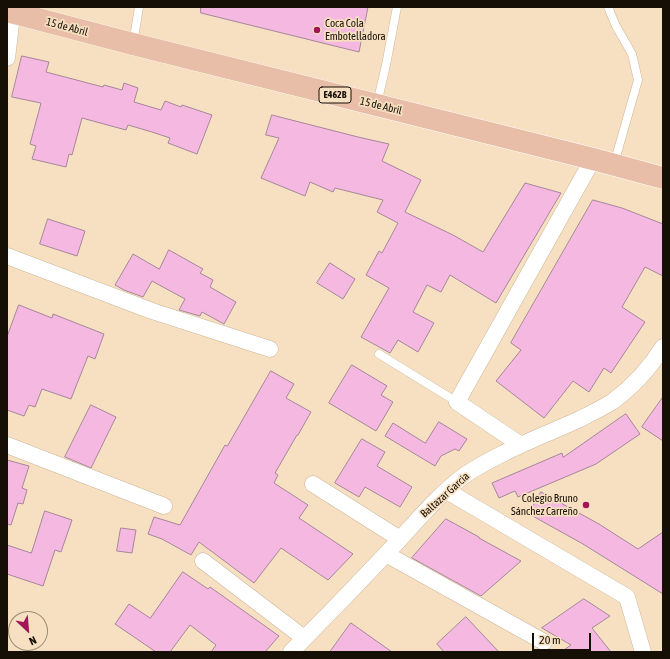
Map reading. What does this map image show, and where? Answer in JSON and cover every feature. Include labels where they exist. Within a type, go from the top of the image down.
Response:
[{"type":"main road","name":"15 de Abril","points":[[11,10],[133,44],[593,159],[663,178]]},
{"type":"street","points":[[7,58],[11,10]]},
{"type":"street","points":[[521,445],[457,402],[593,159]]},
{"type":"street","points":[[7,256],[152,311],[270,349]]},
{"type":"street","name":"Baltazar Garcia","points":[[291,652],[386,554],[423,513],[466,475],[490,460],[590,414],[611,402],[638,380],[663,347]]},
{"type":"street","points":[[7,445],[164,506]]},
{"type":"street","points":[[313,484],[400,539]]},
{"type":"street","points":[[447,491],[627,597],[643,652]]},
{"type":"street","points":[[386,554],[544,642]]},
{"type":"street","points":[[203,561],[304,638]]},
{"type":"lane","points":[[133,44],[139,7]]},
{"type":"lane","points":[[377,105],[397,7]]},
{"type":"lane","points":[[608,7],[616,26],[632,54],[638,80],[614,165]]},
{"type":"lane","points":[[379,354],[457,402]]},
{"type":"building","name":"Coca Cola Embotelladora","points":[[201,7],[368,7],[359,52],[201,13]]},
{"type":"building","points":[[22,56],[49,62],[46,72],[103,87],[104,85],[122,90],[124,83],[138,88],[134,102],[161,110],[165,101],[212,115],[197,154],[168,143],[170,138],[152,132],[128,125],[126,130],[82,118],[72,155],[69,154],[66,167],[32,159],[36,146],[30,144],[41,103],[12,97]]},
{"type":"building","points":[[272,115],[389,144],[382,161],[421,180],[405,212],[453,235],[483,252],[525,183],[561,193],[496,303],[450,275],[441,292],[427,285],[413,312],[434,323],[418,352],[398,340],[390,353],[361,337],[389,288],[366,275],[379,251],[382,253],[398,223],[377,212],[383,200],[335,188],[333,192],[310,182],[305,196],[261,178],[279,138],[266,135]]},
{"type":"building","points":[[593,200],[622,208],[663,224],[663,276],[645,267],[622,307],[645,322],[611,373],[604,368],[589,392],[573,381],[544,418],[496,381],[521,350],[511,343]]},
{"type":"building","points":[[48,219],[85,231],[77,256],[40,244]]},
{"type":"building","points":[[169,250],[203,269],[200,273],[213,280],[210,287],[236,302],[224,324],[202,312],[200,316],[179,310],[185,299],[152,281],[143,297],[115,285],[133,254],[159,269]]},
{"type":"building","points":[[330,263],[355,279],[343,299],[317,283]]},
{"type":"building","points":[[19,305],[52,318],[53,314],[104,334],[95,359],[88,356],[71,399],[42,389],[35,407],[29,405],[24,416],[7,410],[7,337]]},
{"type":"building","points":[[352,365],[387,386],[381,395],[393,402],[376,431],[329,403]]},
{"type":"building","points":[[271,371],[294,384],[286,398],[311,412],[275,473],[278,475],[274,483],[308,505],[299,518],[353,554],[328,580],[281,548],[254,583],[199,542],[191,555],[162,539],[148,534],[154,517],[180,525],[225,445],[227,446]]},
{"type":"building","points":[[663,397],[663,441],[642,427]]},
{"type":"building","points":[[91,405],[116,417],[91,468],[65,457]]},
{"type":"building","points":[[626,414],[640,434],[596,464],[518,497],[515,491],[499,498],[492,483],[562,453],[563,457]]},
{"type":"building","points":[[439,422],[467,439],[459,451],[455,449],[441,456],[435,466],[385,436],[393,423],[425,443]]},
{"type":"building","points":[[362,439],[385,452],[377,466],[412,487],[400,507],[365,487],[359,497],[335,483]]},
{"type":"building","points":[[7,460],[29,466],[22,488],[27,490],[23,504],[18,503],[11,525],[7,524]]},
{"type":"building","points":[[541,492],[599,524],[638,549],[663,532],[663,594],[583,544],[529,514]]},
{"type":"building","points":[[45,511],[72,520],[61,552],[55,550],[43,586],[7,574],[7,545],[31,553]]},
{"type":"building","points":[[446,519],[521,561],[481,596],[412,558]]},
{"type":"building","points":[[121,528],[136,530],[132,553],[117,551]]},
{"type":"building","points":[[183,572],[208,589],[210,587],[279,636],[265,652],[211,652],[216,645],[190,625],[170,652],[156,652],[115,624],[129,604],[150,618]]},
{"type":"building","points":[[584,599],[610,616],[592,628],[611,652],[561,652],[571,645],[542,628]]},
{"type":"building","points":[[466,617],[499,652],[444,652],[437,644]]},
{"type":"building","points":[[351,623],[392,652],[330,652]]},
{"type":"place","name":"Coca Cola Embotelladora","points":[[317,30]]},
{"type":"place","name":"Colegio Bruno Sánchez Carreño","points":[[586,505]]}]
